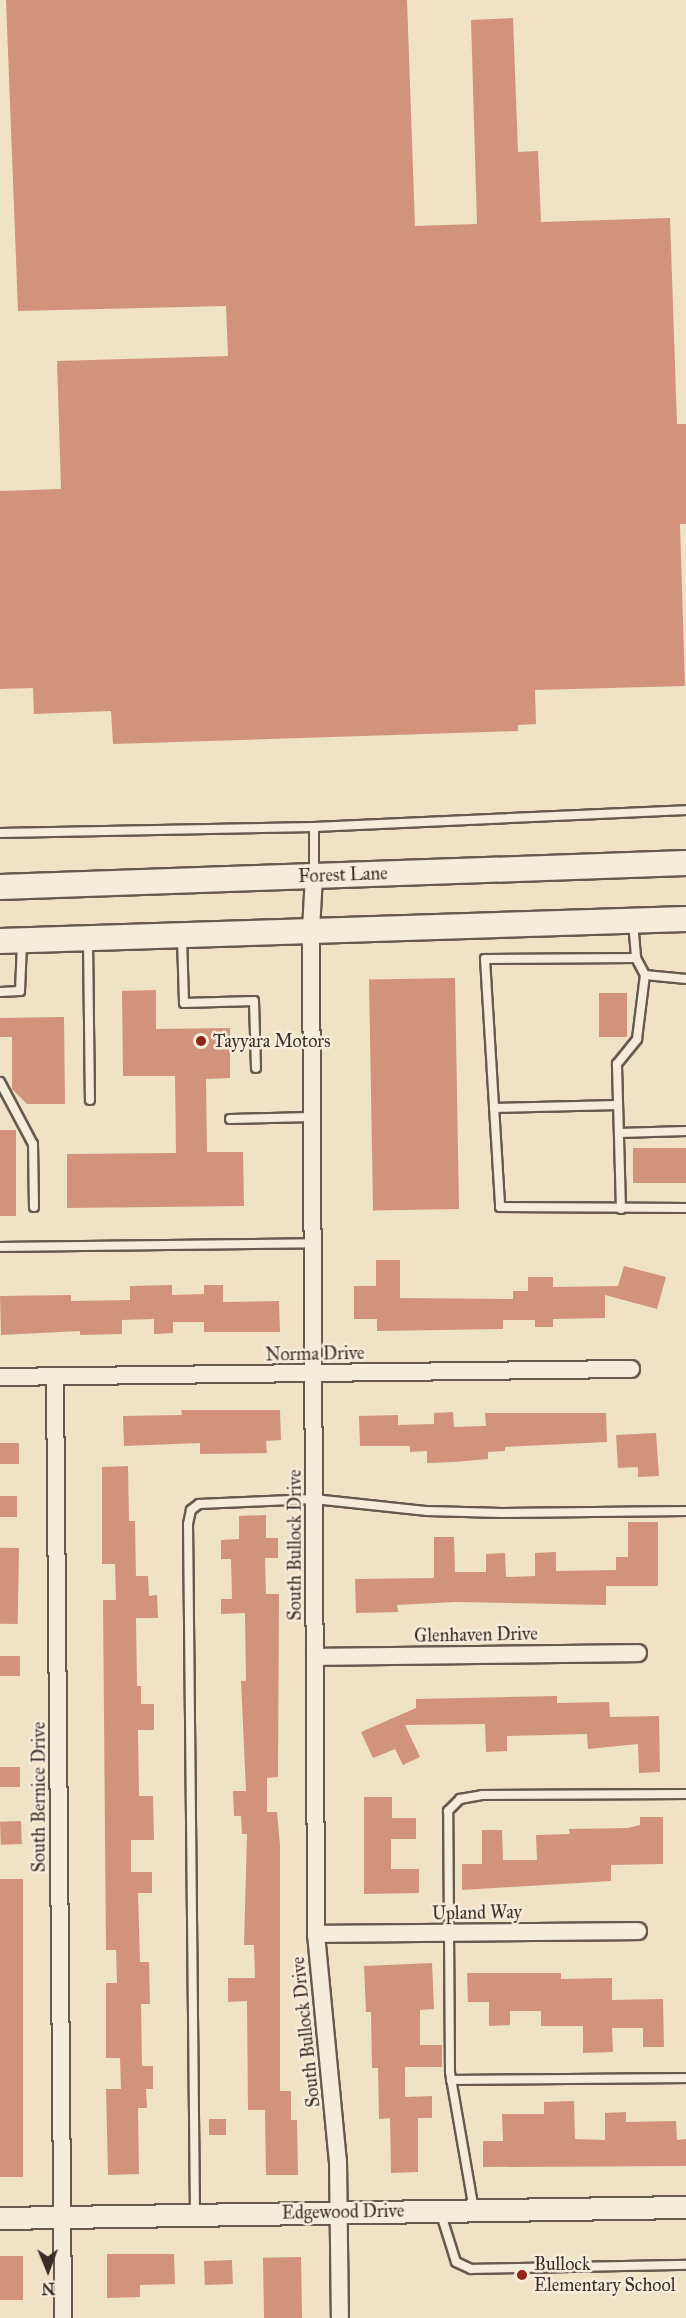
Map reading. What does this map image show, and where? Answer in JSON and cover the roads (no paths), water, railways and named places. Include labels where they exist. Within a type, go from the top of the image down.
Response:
[{"type":"main road","name":"Forest Lane","points":[[0,887],[686,863]]},
{"type":"main road","points":[[11,941],[686,920]]},
{"type":"street","name":"South Bullock Drive","points":[[314,876],[311,930],[311,1117],[316,1934],[338,2161],[340,2318]]},
{"type":"street","name":"Norma Drive","points":[[0,1377],[631,1369]]},
{"type":"street","name":"South Bernice Drive","points":[[55,1378],[63,2318]]},
{"type":"street","name":"Glenhaven Drive","points":[[315,1657],[638,1653]]},
{"type":"street","name":"Upland Way","points":[[316,1934],[638,1931]]},
{"type":"street","name":"Edgewood Drive","points":[[0,2218],[686,2207]]},
{"type":"lane","points":[[0,833],[314,826],[686,810]]},
{"type":"lane","points":[[314,826],[314,876]]},
{"type":"lane","points":[[621,1209],[617,1064],[637,1039],[645,975],[636,958],[633,922]]},
{"type":"lane","points":[[182,935],[184,1003],[254,1000],[256,1068]]},
{"type":"lane","points":[[88,938],[90,1100]]},
{"type":"lane","points":[[0,992],[20,991],[11,941]]},
{"type":"lane","points":[[636,958],[485,959],[500,1207],[686,1208]]},
{"type":"lane","points":[[645,975],[686,979]]},
{"type":"lane","points":[[0,1082],[33,1144],[33,1207]]},
{"type":"lane","points":[[494,1108],[618,1105]]},
{"type":"lane","points":[[230,1119],[311,1117]]},
{"type":"lane","points":[[619,1133],[686,1131]]},
{"type":"lane","points":[[0,1247],[312,1243]]},
{"type":"lane","points":[[195,2215],[188,1524],[191,1510],[199,1504],[314,1499],[491,1513],[686,1511]]},
{"type":"lane","points":[[474,2210],[451,2080],[448,1811],[460,1798],[686,1794]]},
{"type":"lane","points":[[451,2080],[686,2078]]},
{"type":"lane","points":[[439,2211],[456,2262],[471,2269],[686,2265]]},
{"type":"place","name":"Tayyara Motors","points":[[201,1041]]},
{"type":"place","name":"Bullock Elementary School","points":[[522,2275]]}]
